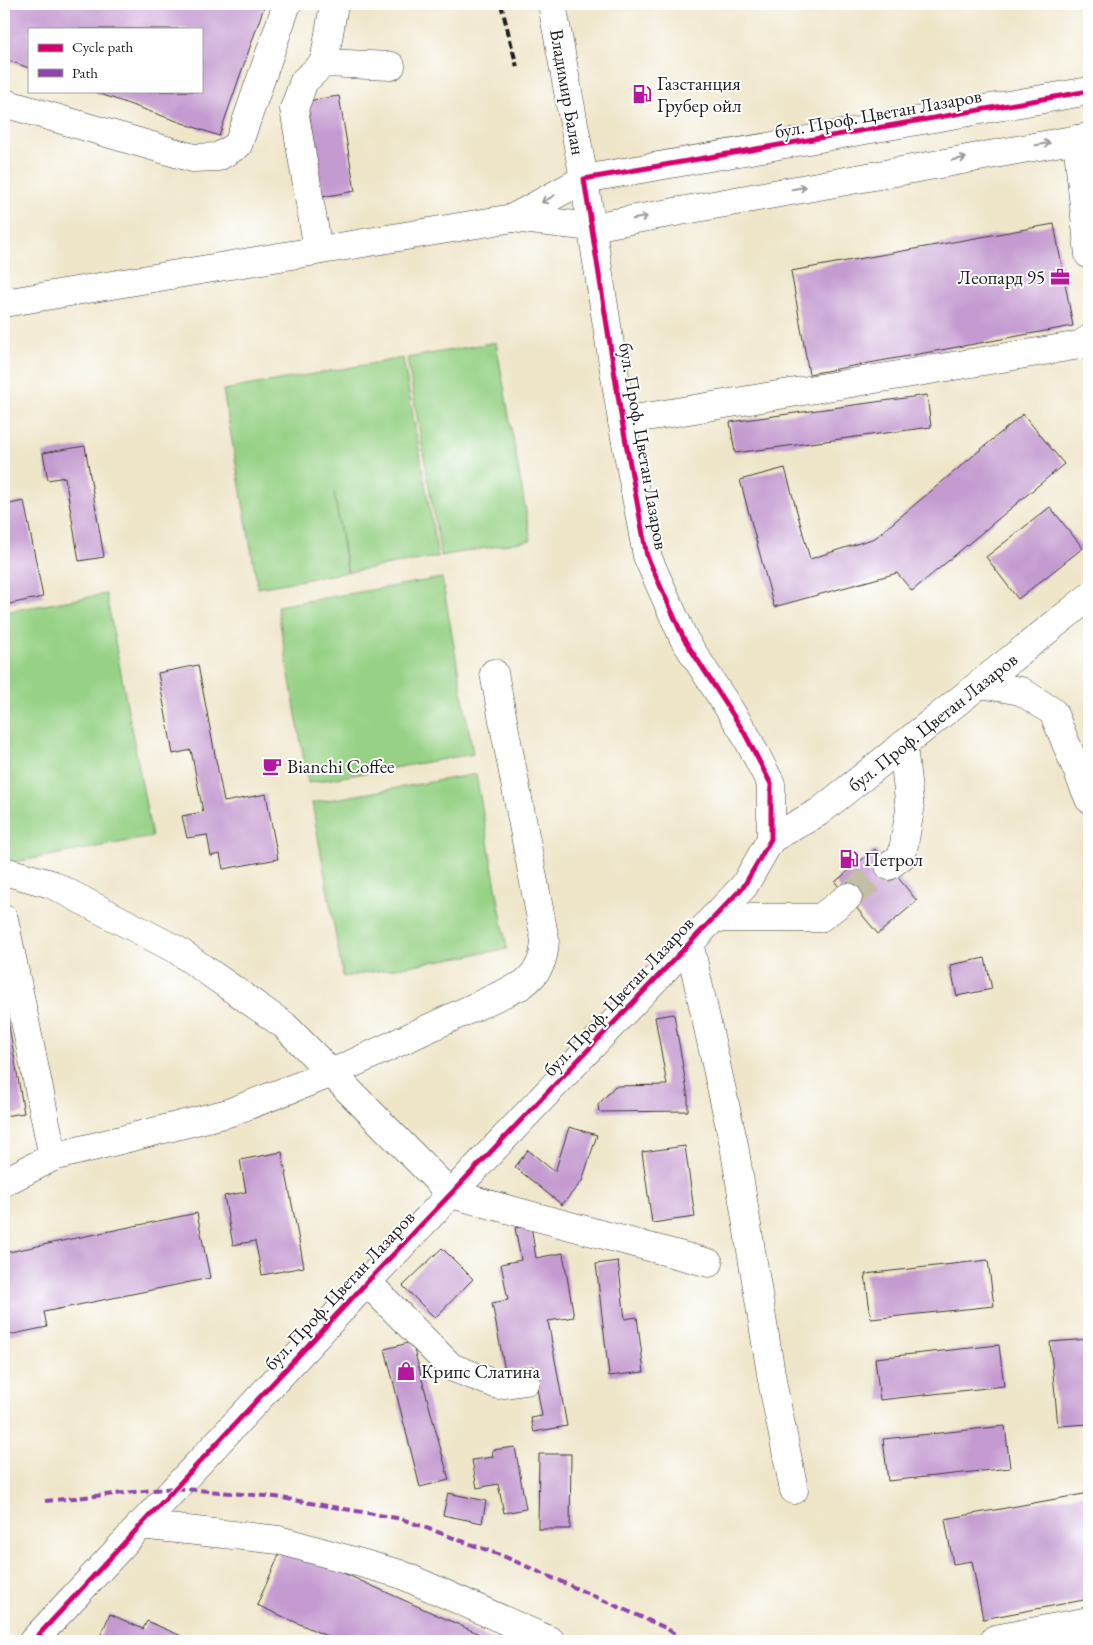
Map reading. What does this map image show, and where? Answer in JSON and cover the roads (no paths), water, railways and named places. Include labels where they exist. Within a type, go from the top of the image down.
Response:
[{"type":"street","points":[[4,103],[192,158],[218,157],[238,145],[287,4]]},
{"type":"street","points":[[318,250],[294,109],[304,81],[324,63],[334,4]]},
{"type":"street","name":"Владимир Балан","points":[[552,4],[592,227]]},
{"type":"street","points":[[324,63],[391,66]]},
{"type":"street","name":"бул. Проф. Цветан Лазаров","points":[[513,218],[584,179],[1089,91]]},
{"type":"street","points":[[4,303],[513,218],[592,227],[1083,138],[1089,255]]},
{"type":"street","name":"бул. Проф. Цветан Лазаров","points":[[33,1641],[367,1282],[744,886],[771,839],[771,784],[744,732],[684,639],[647,556],[622,422],[592,227]]},
{"type":"street","points":[[622,422],[1080,344],[1089,340]]},
{"type":"street","name":"бул. Проф. Цветан Лазаров","points":[[771,839],[819,812],[1089,598]]},
{"type":"street","points":[[4,1182],[53,1157],[228,1113],[330,1074],[522,984],[536,974],[544,958],[545,940],[494,673]]},
{"type":"street","points":[[980,684],[1021,691],[1053,712],[1089,799]]},
{"type":"street","points":[[889,866],[902,856],[910,810],[904,745]]},
{"type":"street","points":[[4,871],[51,884],[177,950],[284,1025],[330,1074],[451,1194],[709,1263]]},
{"type":"street","points":[[713,918],[820,918],[848,897]]},
{"type":"street","points":[[4,919],[11,994],[53,1157]]},
{"type":"street","points":[[689,942],[734,1145],[772,1386],[794,1490]]},
{"type":"street","points":[[367,1282],[451,1367],[498,1385],[526,1381]]},
{"type":"street","points":[[140,1525],[279,1540],[400,1574],[551,1641]]},
{"type":"street","points":[[995,1641],[995,1639],[1089,1621]]},
{"type":"tunnel","points":[[848,897],[889,866]]},
{"type":"railway","points":[[501,4],[517,67]]},
{"type":"place","name":"Газстанция Грубер ойл","points":[[642,94]]},
{"type":"place","name":"Леопард 95","points":[[1060,277]]},
{"type":"place","name":"Bianchi Coffee","points":[[272,766]]},
{"type":"place","name":"Петрол","points":[[849,859]]},
{"type":"place","name":"Крипс Слатина","points":[[406,1371]]}]
